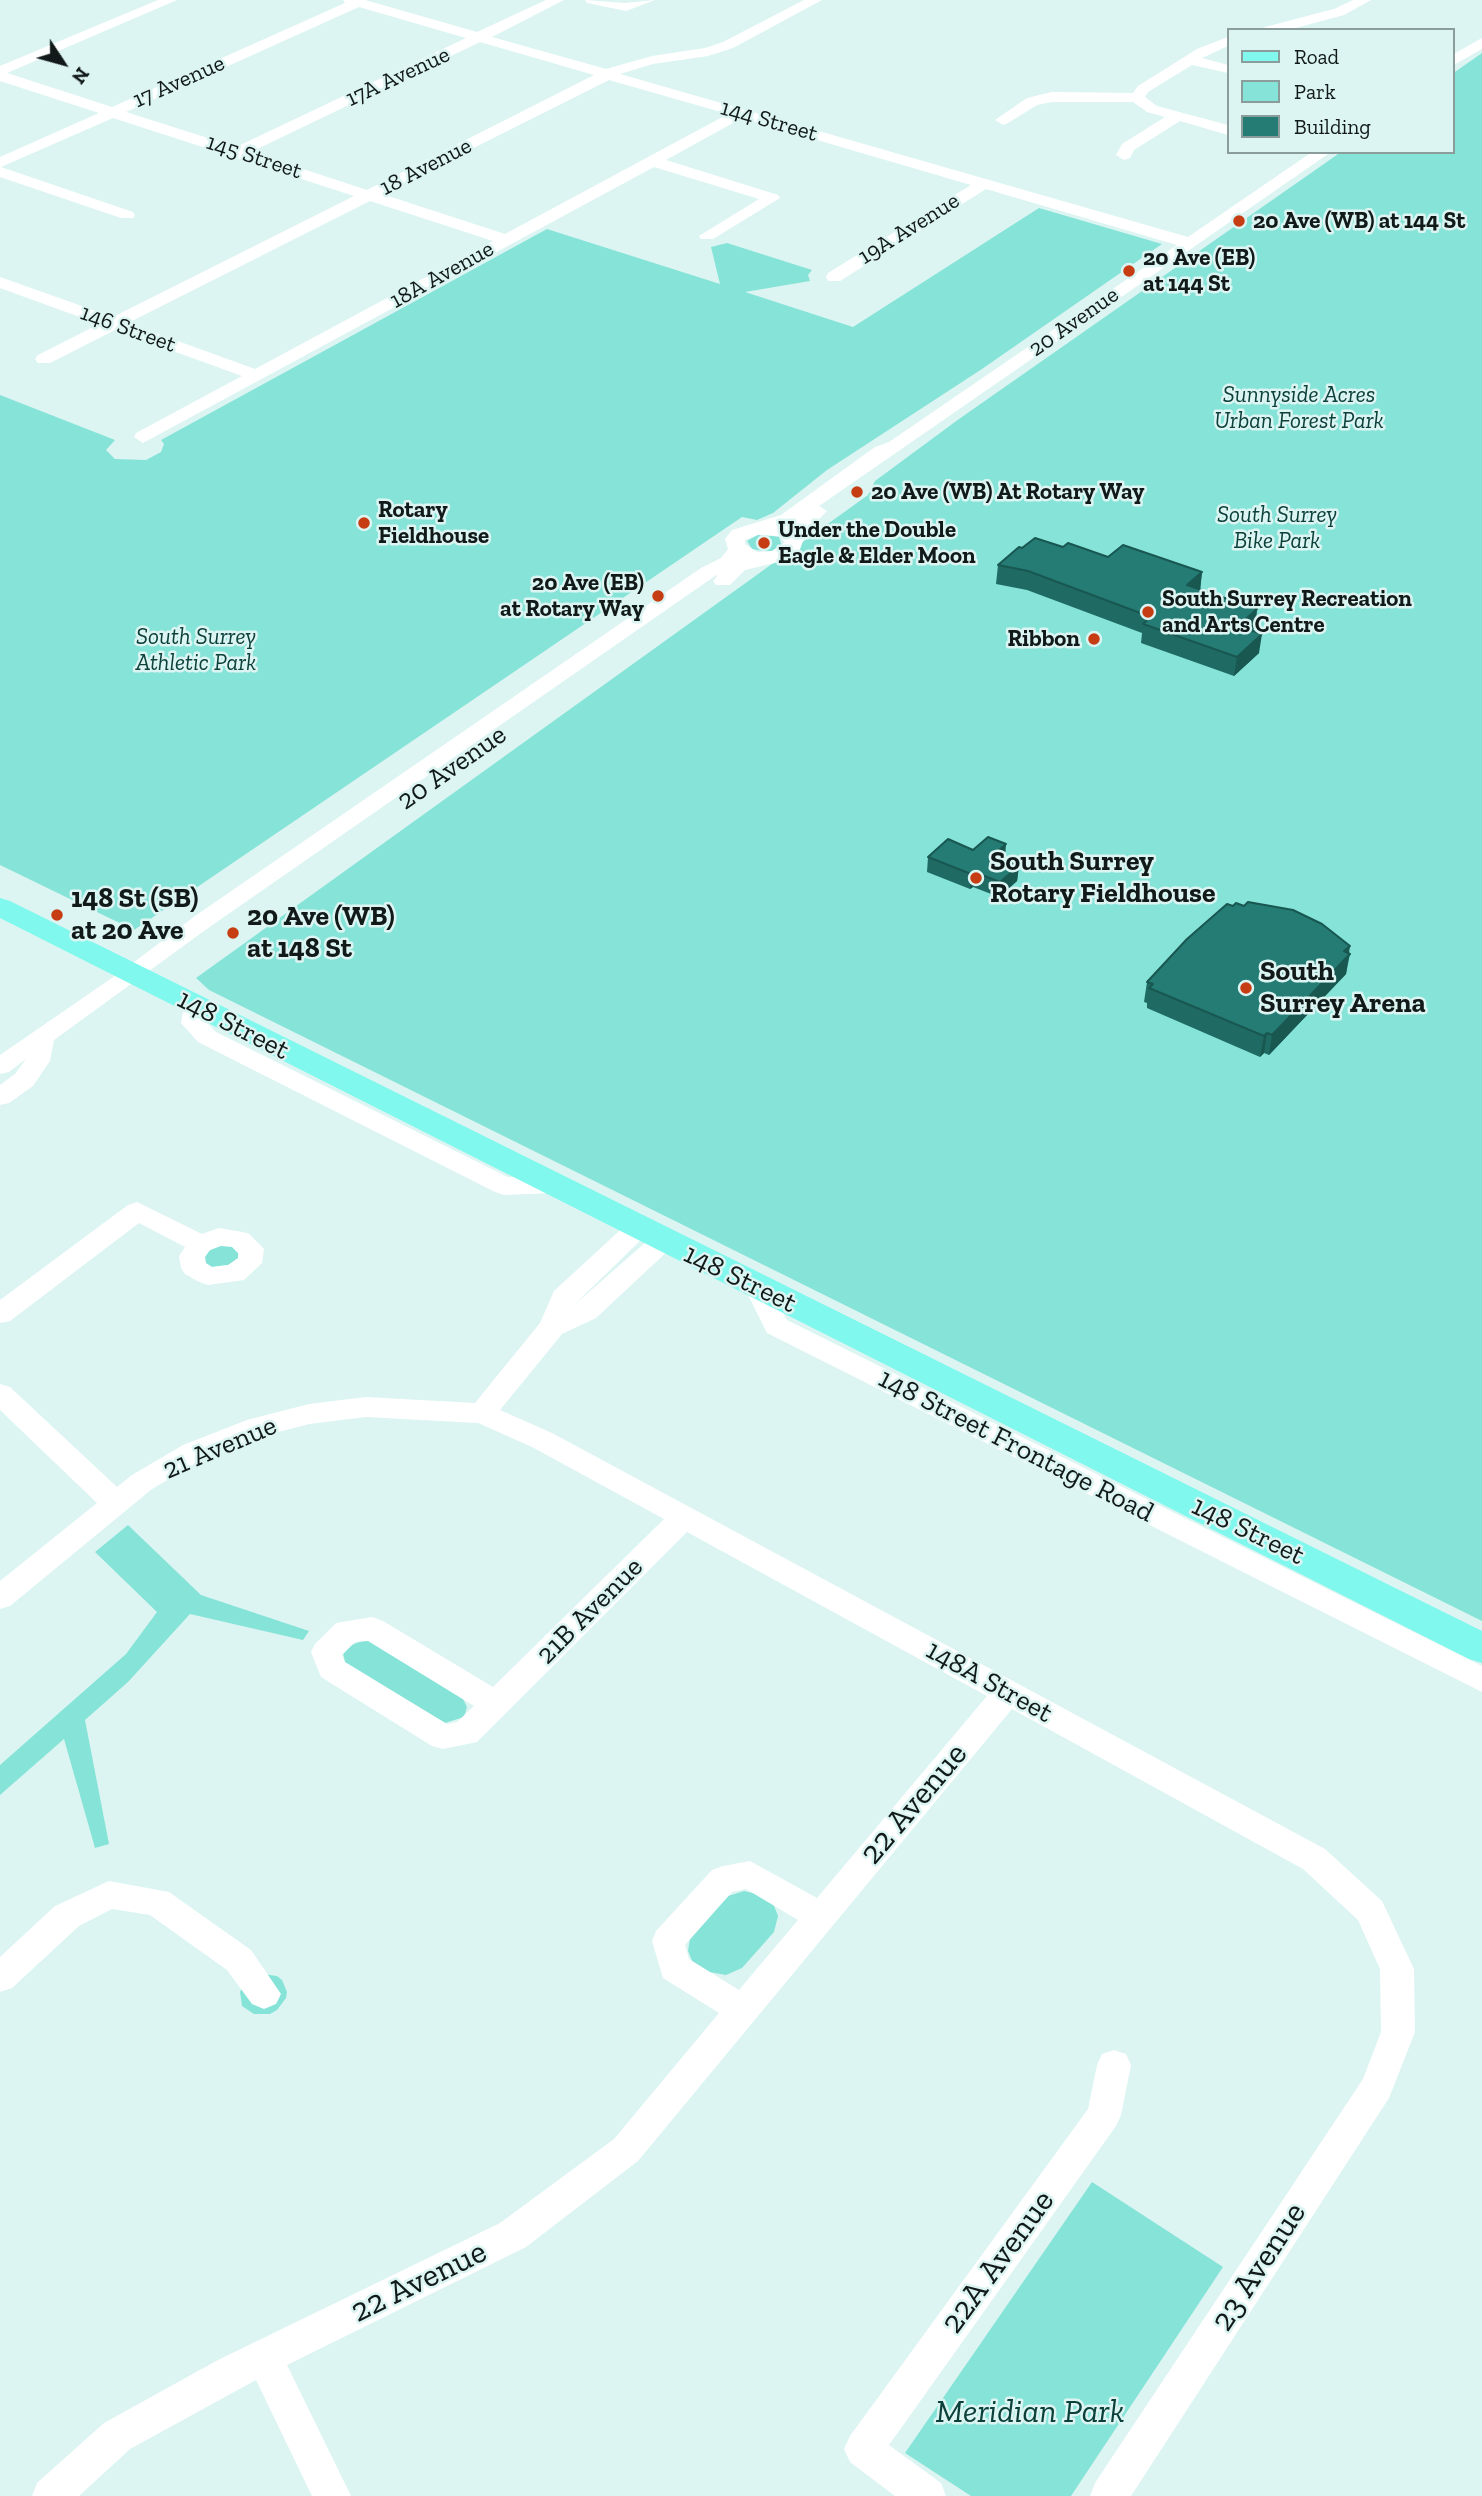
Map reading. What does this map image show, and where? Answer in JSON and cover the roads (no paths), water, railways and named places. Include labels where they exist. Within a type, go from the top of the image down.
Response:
[{"type":"main road","name":"148 Street","points":[[0,907],[1482,1648]]},
{"type":"street","points":[[0,74],[170,0]]},
{"type":"street","name":"17A Avenue","points":[[238,152],[557,0]]},
{"type":"street","points":[[592,0],[622,9],[648,0]]},
{"type":"street","points":[[1300,27],[1364,0]]},
{"type":"street","name":"144 Street","points":[[354,1],[1189,243]]},
{"type":"street","name":"17 Avenue","points":[[0,163],[354,1]]},
{"type":"street","name":"18 Avenue","points":[[44,359],[608,75],[632,64],[693,56],[728,45],[814,6]]},
{"type":"street","points":[[1454,61],[1482,41]]},
{"type":"street","points":[[1137,98],[1143,89],[1226,42]]},
{"type":"street","points":[[728,45],[752,52]]},
{"type":"street","points":[[1190,60],[1226,69]]},
{"type":"street","name":"145 Street","points":[[0,74],[507,240]]},
{"type":"street","points":[[1003,120],[1032,101],[1052,97],[1137,98],[1152,109],[1226,130]]},
{"type":"street","name":"18A Avenue","points":[[144,437],[741,113]]},
{"type":"street","points":[[1125,155],[1128,147],[1176,117]]},
{"type":"street","name":"20 Avenue","points":[[133,974],[198,943],[721,584],[738,566],[788,552],[801,523],[897,446],[1316,154]]},
{"type":"street","points":[[652,161],[772,198]]},
{"type":"street","points":[[0,172],[127,215]]},
{"type":"street","name":"19A Avenue","points":[[834,276],[985,183]]},
{"type":"street","points":[[707,236],[772,198]]},
{"type":"street","name":"146 Street","points":[[0,282],[257,376]]},
{"type":"street","name":"20 Avenue","points":[[0,1066],[133,974],[234,899],[708,572],[727,562],[737,550],[735,539],[739,534],[788,519],[882,451],[897,446]]},
{"type":"street","points":[[765,528],[784,531],[795,541]]},
{"type":"street","points":[[737,550],[746,555],[767,558]]},
{"type":"street","points":[[0,1097],[24,1080],[38,1061],[42,1038]]},
{"type":"street","points":[[0,1314],[137,1211],[201,1244]]},
{"type":"street","points":[[482,1413],[552,1327],[587,1311],[651,1234]]},
{"type":"street","name":"148 Street Frontage Road","points":[[757,1287],[777,1326],[1482,1680]]},
{"type":"street","points":[[0,1394],[115,1502]]},
{"type":"street","name":"21 Avenue","points":[[0,1598],[142,1482],[193,1452],[257,1427],[309,1414],[366,1407],[482,1413]]},
{"type":"street","name":"148A Street","points":[[482,1413],[542,1440],[1314,1859],[1370,1911],[1397,1969],[1398,2032]]},
{"type":"street","name":"21B Avenue","points":[[495,1704],[372,1629],[348,1631],[326,1652],[332,1669],[443,1737],[466,1733],[684,1517]]},
{"type":"street","name":"22 Avenue","points":[[51,2496],[117,2436],[231,2373],[513,2235],[626,2150],[1008,1692]]},
{"type":"street","points":[[741,2009],[675,1968],[668,1941],[723,1880],[750,1875],[821,1917]]},
{"type":"street","points":[[0,1978],[67,1916],[109,1895],[157,1902],[239,1959],[264,1994]]},
{"type":"street","name":"23 Avenue","points":[[1109,2496],[1377,2087],[1398,2032]]},
{"type":"street","name":"22A Avenue","points":[[927,2496],[863,2449],[1104,2115],[1114,2065]]},
{"type":"street","points":[[264,2358],[332,2496]]},
{"type":"place","name":"20 Ave (WB) at 144 St","points":[[1239,221]]},
{"type":"place","name":"20 Ave (EB) at 144 St","points":[[1129,271]]},
{"type":"place","name":"20 Ave (WB) At Rotary Way","points":[[857,492]]},
{"type":"place","name":"Rotary Fieldhouse","points":[[364,523]]},
{"type":"place","name":"Under the Double Eagle & Elder Moon","points":[[764,543]]},
{"type":"place","name":"20 Ave (EB) at Rotary Way","points":[[658,596]]},
{"type":"place","name":"South Surrey Recreation and Arts Centre","points":[[1148,612]]},
{"type":"place","name":"Ribbon","points":[[1094,639]]},
{"type":"place","name":"South Surrey Rotary Fieldhouse","points":[[976,878]]},
{"type":"place","name":"148 St (SB) at 20 Ave","points":[[57,915]]},
{"type":"place","name":"20 Ave (WB) at 148 St","points":[[233,933]]},
{"type":"place","name":"South Surrey Arena","points":[[1246,988]]},
{"type":"park label","name":"Sunnyside Acres Urban Forest Park","points":[[1299,408]]},
{"type":"park label","name":"South Surrey Bike Park","points":[[1277,528]]},
{"type":"park label","name":"South Surrey Athletic Park","points":[[196,650]]},
{"type":"park label","name":"Meridian Park","points":[[1030,2413]]}]
